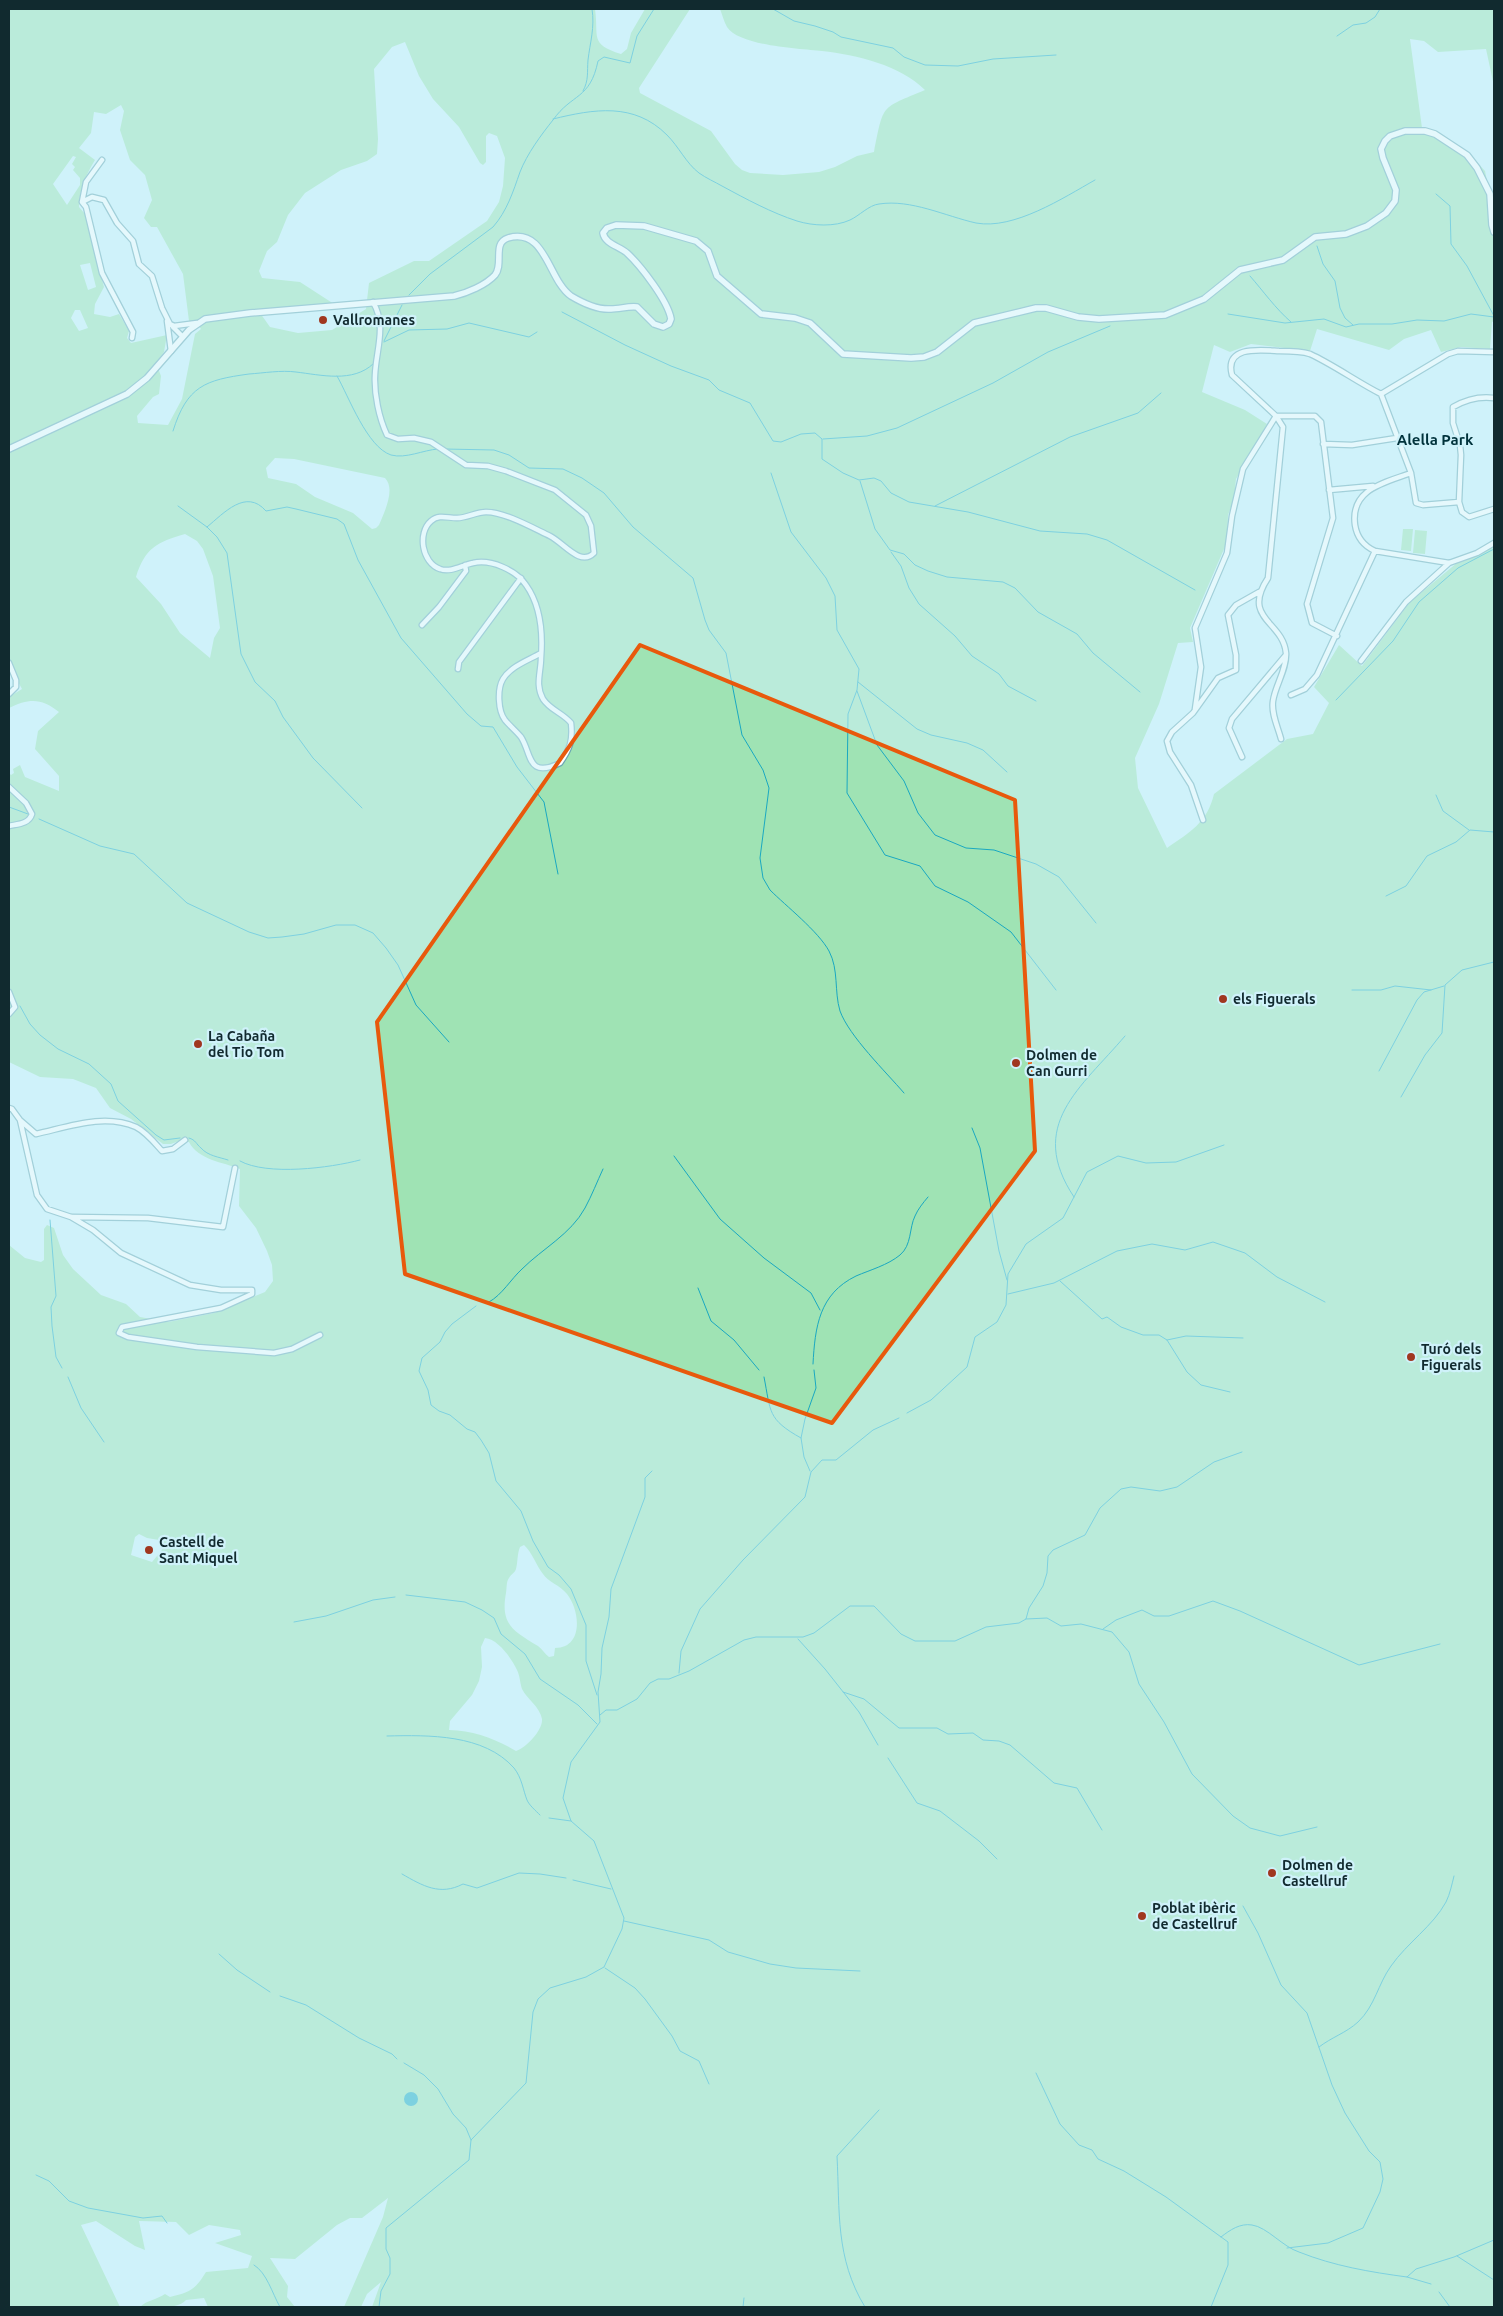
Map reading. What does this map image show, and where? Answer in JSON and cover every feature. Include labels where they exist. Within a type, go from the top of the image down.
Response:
[{"type":"main road","points":[[9,449],[127,394],[147,378],[197,324],[218,317],[373,302],[437,298],[461,294],[494,275],[500,264],[501,242],[508,238],[519,238],[533,242],[544,252],[555,276],[571,296],[604,309],[637,307],[654,324],[663,327],[669,324],[671,319],[665,303],[632,258],[604,236],[604,231],[611,227],[644,226],[701,244],[708,251],[717,276],[761,314],[795,318],[810,323],[843,354],[916,358],[937,352],[974,323],[1036,308],[1046,308],[1078,317],[1099,319],[1161,317],[1204,299],[1240,270],[1283,260],[1315,237],[1346,234],[1367,226],[1386,212],[1395,201],[1396,190],[1381,149],[1384,141],[1390,136],[1402,132],[1418,131],[1430,133],[1464,152],[1477,168],[1493,201],[1492,224],[1494,232]]},
{"type":"street","points":[[102,160],[86,182],[82,202],[86,208],[102,273],[134,332],[132,338]]},
{"type":"street","points":[[82,202],[92,197],[104,200],[116,223],[133,241],[139,264],[154,279],[166,317],[171,351]]},
{"type":"street","points":[[373,302],[380,319],[381,336],[374,378],[378,408],[387,435],[431,442],[466,466],[488,466],[555,490],[586,515],[591,526],[594,553],[584,558],[577,557],[554,537],[503,515],[487,512],[458,518],[442,516],[435,518],[426,527],[424,535],[424,546],[428,560],[436,568],[452,570],[465,565],[485,562],[513,572],[521,578],[534,600],[540,619],[542,652],[538,675],[540,692],[548,705],[571,723],[573,736],[572,745],[560,763],[546,767],[537,766],[532,763],[521,737],[504,720],[501,712],[499,692],[504,678],[510,672],[542,652]]},
{"type":"street","points":[[166,317],[183,337]]},
{"type":"street","points":[[170,324],[174,326],[197,324]]},
{"type":"street","points":[[170,339],[173,334],[178,332]]},
{"type":"street","points":[[1203,820],[1192,784],[1167,745],[1172,732],[1196,709],[1218,678],[1236,670],[1236,655],[1228,615],[1236,605],[1259,592],[1268,578],[1283,427],[1276,416],[1232,375],[1230,367],[1232,360],[1255,349],[1309,354],[1381,394],[1411,473],[1416,503],[1423,505],[1459,502]]},
{"type":"street","points":[[1381,394],[1448,354],[1458,351],[1494,352]]},
{"type":"street","points":[[1494,398],[1477,397],[1453,407],[1452,423],[1460,445],[1459,502],[1462,512],[1469,517],[1494,509]]},
{"type":"street","points":[[1276,416],[1319,418],[1333,518],[1306,604],[1312,623],[1337,636]]},
{"type":"street","points":[[1196,709],[1201,667],[1195,628],[1227,553],[1239,480],[1243,469],[1276,416]]},
{"type":"street","points":[[1323,444],[1352,445],[1397,438]]},
{"type":"street","points":[[1329,490],[1374,486],[1411,473]]},
{"type":"street","points":[[1374,486],[1357,500],[1354,517],[1356,532],[1365,546],[1375,551],[1449,562]]},
{"type":"street","points":[[1361,661],[1406,602],[1449,562],[1477,553],[1494,543]]},
{"type":"street","points":[[1291,695],[1305,689],[1317,675],[1337,636],[1375,551]]},
{"type":"street","points":[[422,625],[439,607],[466,571],[465,565]]},
{"type":"street","points":[[458,669],[459,662],[521,578]]},
{"type":"street","points":[[1259,592],[1262,615],[1284,644],[1286,655],[1273,700],[1273,709],[1281,739]]},
{"type":"street","points":[[1242,757],[1229,728],[1232,719],[1286,655]]},
{"type":"street","points":[[9,663],[16,680],[16,687],[9,694]]},
{"type":"street","points":[[9,786],[26,803],[32,814],[30,819],[9,826]]},
{"type":"street","points":[[9,992],[15,1002],[15,1007],[9,1014]]},
{"type":"street","points":[[9,1108],[36,1134],[72,1124],[110,1122],[135,1126],[145,1132],[162,1151],[173,1149],[185,1140]]},
{"type":"street","points":[[20,1120],[37,1196],[47,1209],[71,1217],[93,1230],[121,1253],[190,1285],[221,1290],[252,1290],[252,1294],[221,1308],[122,1327],[119,1330],[122,1335],[197,1347],[274,1353],[292,1349],[320,1335]]},
{"type":"street","points":[[71,1217],[148,1218],[224,1227],[235,1168]]},
{"type":"highlighted area","points":[[640,645],[1015,800],[1035,1151],[832,1423],[405,1274],[377,1022]]},
{"type":"green space","points":[[9,9],[595,9],[597,33],[600,43],[604,47],[621,54],[627,49],[631,33],[645,9],[690,9],[639,88],[640,93],[711,131],[735,164],[742,170],[750,173],[783,175],[819,172],[835,167],[857,156],[874,152],[880,124],[886,110],[899,101],[925,90],[903,74],[877,63],[835,53],[786,48],[744,38],[727,27],[720,9],[1494,9],[1494,86],[1486,49],[1438,52],[1424,41],[1410,39],[1422,128],[1472,157],[1485,171],[1494,215],[1494,321],[1492,322],[1490,349],[1461,347],[1441,352],[1431,330],[1404,339],[1389,350],[1317,329],[1310,351],[1251,344],[1230,352],[1214,345],[1202,392],[1245,410],[1267,424],[1236,479],[1234,499],[1228,515],[1227,542],[1190,628],[1193,642],[1178,643],[1159,704],[1135,758],[1138,788],[1167,848],[1190,832],[1202,820],[1214,794],[1287,739],[1313,734],[1329,703],[1314,687],[1339,645],[1362,666],[1410,602],[1458,562],[1494,545],[1494,2307],[372,2307],[381,2282],[367,2294],[361,2307],[344,2307],[383,2217],[388,2198],[362,2218],[350,2218],[337,2225],[295,2259],[270,2258],[288,2286],[287,2297],[295,2307],[208,2307],[204,2298],[186,2300],[171,2307],[140,2307],[165,2294],[170,2297],[187,2292],[199,2283],[206,2272],[248,2268],[252,2256],[215,2243],[241,2235],[240,2230],[209,2225],[189,2235],[176,2222],[139,2221],[145,2250],[135,2246],[96,2221],[81,2225],[120,2307],[9,2307],[9,1245],[25,1258],[41,1262],[44,1260],[44,1229],[47,1225],[54,1228],[63,1255],[73,1269],[101,1295],[126,1304],[140,1317],[168,1322],[214,1313],[265,1292],[273,1281],[272,1265],[267,1251],[256,1228],[239,1206],[240,1169],[205,1157],[198,1153],[189,1142],[179,1141],[163,1144],[131,1119],[110,1108],[96,1088],[73,1079],[40,1077],[9,1062],[9,773],[11,775],[14,773],[13,769],[20,765],[25,777],[59,791],[59,776],[35,749],[38,731],[59,712],[47,704],[35,701],[23,702],[9,708],[9,697],[22,689],[9,665]],"holes":[[[405,42],[419,76],[433,99],[459,127],[483,165],[486,162],[486,136],[489,133],[497,136],[505,158],[503,186],[499,202],[487,221],[429,261],[414,261],[369,283],[366,309],[332,330],[298,333],[270,327],[258,310],[334,304],[300,282],[262,278],[259,271],[267,251],[277,242],[288,215],[305,193],[341,170],[367,161],[377,154],[378,139],[374,69],[392,47]],[[121,105],[124,111],[120,130],[130,160],[145,175],[152,200],[144,218],[151,227],[157,227],[183,274],[189,321],[195,321],[201,329],[195,334],[182,399],[168,425],[138,423],[137,416],[153,397],[159,394],[161,376],[156,363],[164,352],[167,335],[131,343],[127,338],[129,331],[119,314],[110,317],[94,314],[95,304],[104,287],[85,214],[79,207],[80,194],[84,182],[95,160],[79,148],[91,133],[94,112],[106,114]],[[73,156],[76,157],[72,164],[75,167],[73,170],[80,178],[80,185],[67,205],[53,184]],[[90,263],[96,287],[88,290],[80,265]],[[75,310],[80,310],[88,328],[79,331],[71,318]],[[275,458],[294,459],[385,478],[388,483],[389,495],[379,525],[372,529],[353,513],[315,497],[296,484],[268,478],[266,468]],[[185,534],[197,541],[203,549],[213,576],[220,628],[214,638],[210,658],[180,633],[161,604],[136,577],[148,553],[167,540]],[[139,1534],[147,1538],[159,1540],[162,1550],[152,1562],[131,1555],[135,1537]],[[524,1545],[545,1577],[567,1594],[575,1609],[577,1618],[575,1635],[571,1642],[555,1648],[554,1656],[549,1657],[538,1646],[516,1631],[507,1620],[505,1613],[507,1583],[517,1566],[520,1547]],[[485,1638],[495,1642],[508,1655],[518,1672],[522,1689],[541,1715],[542,1723],[537,1733],[520,1749],[516,1751],[492,1739],[449,1730],[450,1721],[472,1695],[479,1681],[482,1667],[481,1647]]]},
{"type":"green space","points":[[1403,529],[1413,529],[1411,551],[1401,550]]},
{"type":"green space","points":[[1415,530],[1427,531],[1425,554],[1413,553]]},
{"type":"water","points":[[408,2092],[414,2092],[418,2099],[414,2106],[408,2106],[404,2102],[404,2096]]},
{"type":"waterway","points":[[583,91],[587,80],[593,29],[592,9]]},
{"type":"waterway","points":[[409,295],[430,274],[493,227],[506,208],[526,158],[544,132],[560,111],[585,90],[595,74],[598,61],[604,57],[630,63],[637,36],[654,9]]},
{"type":"waterway","points":[[773,9],[794,21],[833,32],[841,37],[893,48],[904,57],[925,65],[958,66],[993,59],[1056,55]]},
{"type":"waterway","points":[[1337,36],[1353,25],[1366,23],[1375,17],[1380,9]]},
{"type":"waterway","points":[[553,119],[598,111],[613,111],[641,117],[654,124],[667,135],[690,165],[705,177],[778,214],[797,221],[817,225],[831,225],[844,222],[875,205],[891,203],[916,206],[976,223],[1006,222],[1038,211],[1095,180]]},
{"type":"waterway","points":[[1436,194],[1450,206],[1451,244],[1467,266],[1494,316]]},
{"type":"waterway","points":[[1317,246],[1323,264],[1335,281],[1340,308],[1345,318],[1353,325]]},
{"type":"waterway","points":[[1250,276],[1291,322]]},
{"type":"waterway","points":[[384,341],[402,305]]},
{"type":"waterway","points":[[562,312],[625,345],[671,366],[709,380],[719,390],[750,403],[773,441],[781,442],[801,434],[815,433],[822,439],[822,459],[843,473],[859,480],[874,478],[881,481],[891,493],[909,502],[968,512],[1040,531],[1087,534],[1107,540],[1195,590]]},
{"type":"waterway","points":[[1228,314],[1285,323],[1324,319],[1346,327],[1359,324],[1392,324],[1417,320],[1444,321],[1471,314],[1494,317]]},
{"type":"waterway","points":[[384,342],[409,330],[447,329],[469,323],[529,337],[537,332]]},
{"type":"waterway","points":[[823,439],[867,436],[897,428],[993,383],[1048,352],[1110,326]]},
{"type":"waterway","points":[[173,431],[178,416],[185,404],[192,395],[209,383],[234,376],[278,371],[346,376],[356,374],[373,364]]},
{"type":"waterway","points":[[337,376],[367,432],[382,450],[391,455],[403,456],[438,449]]},
{"type":"waterway","points":[[935,506],[1070,437],[1138,413],[1161,393]]},
{"type":"waterway","points":[[444,449],[494,450],[509,455],[529,468],[563,469],[582,478],[604,493],[633,527],[693,578],[709,630],[726,653],[742,735],[763,770],[769,788],[760,858],[763,878],[770,890],[810,927],[824,943],[832,958],[838,1003],[845,1021],[859,1042],[904,1093]]},
{"type":"waterway","points":[[771,473],[791,532],[826,578],[835,596],[837,630],[859,669],[857,690],[848,714],[847,793],[885,855],[920,866],[935,886],[968,902],[1011,932],[1056,990]]},
{"type":"waterway","points":[[860,481],[875,529],[890,550],[904,554],[915,565],[947,577],[1003,582],[1015,588],[1038,612],[1077,634],[1093,653],[1140,692]]},
{"type":"waterway","points":[[207,527],[235,505],[243,502],[251,502],[266,511],[287,507],[337,519],[344,524],[358,560],[401,638],[467,714],[481,726],[493,727],[517,767],[544,802],[558,874]]},
{"type":"waterway","points":[[178,506],[207,527],[217,537],[227,553],[241,654],[255,682],[275,701],[283,717],[313,758],[362,808]]},
{"type":"waterway","points":[[1336,700],[1393,641],[1419,602],[1458,568],[1494,549]]},
{"type":"waterway","points":[[891,552],[901,566],[909,588],[919,604],[955,636],[972,656],[999,674],[1008,686],[1036,701]]},
{"type":"waterway","points":[[858,682],[917,729],[931,735],[967,743],[983,750],[1007,772]]},
{"type":"waterway","points":[[857,691],[877,745],[904,781],[918,813],[935,835],[966,848],[994,850],[1036,864],[1059,877],[1096,923]]},
{"type":"waterway","points":[[1436,795],[1443,811],[1469,830]]},
{"type":"waterway","points":[[9,807],[28,814]]},
{"type":"waterway","points":[[39,819],[100,846],[134,854],[187,903],[249,932],[268,938],[304,934],[336,925],[355,925],[373,933],[398,965],[416,1005],[449,1042]]},
{"type":"waterway","points":[[1386,896],[1406,886],[1427,856],[1456,842],[1470,830],[1494,832]]},
{"type":"waterway","points":[[1401,1097],[1425,1055],[1442,1033],[1445,985],[1462,970],[1494,962]]},
{"type":"waterway","points":[[1352,990],[1381,990],[1395,986],[1431,990]]},
{"type":"waterway","points":[[1379,1071],[1417,1000],[1424,992],[1444,986]]},
{"type":"waterway","points":[[20,1006],[30,1024],[40,1035],[58,1049],[89,1064],[111,1084],[118,1101],[156,1135],[164,1140],[180,1138]]},
{"type":"waterway","points":[[1074,1197],[1061,1172],[1056,1149],[1057,1128],[1065,1109],[1077,1091],[1125,1036]]},
{"type":"waterway","points":[[972,1128],[980,1148],[999,1251],[1007,1280]]},
{"type":"waterway","points":[[189,1138],[195,1141],[207,1153],[228,1160]]},
{"type":"waterway","points":[[907,1413],[931,1400],[967,1367],[975,1337],[997,1322],[1006,1305],[1008,1274],[1026,1244],[1063,1218],[1087,1172],[1118,1156],[1146,1163],[1176,1162],[1224,1145]]},
{"type":"waterway","points":[[674,1156],[720,1219],[764,1258],[811,1293],[820,1310]]},
{"type":"waterway","points":[[240,1161],[252,1166],[266,1168],[299,1169],[332,1166],[360,1160]]},
{"type":"waterway","points":[[489,1302],[530,1262],[572,1226],[585,1208],[603,1169]]},
{"type":"waterway","points":[[813,1364],[815,1337],[821,1313],[827,1302],[844,1283],[895,1259],[904,1251],[916,1213],[928,1197]]},
{"type":"waterway","points":[[50,1220],[56,1296],[51,1307],[52,1326],[56,1357],[62,1368]]},
{"type":"waterway","points":[[1008,1294],[1054,1283],[1117,1251],[1152,1244],[1185,1250],[1213,1242],[1245,1253],[1277,1277],[1325,1302]]},
{"type":"waterway","points":[[1060,1281],[1102,1319],[1107,1317],[1121,1327],[1143,1335],[1159,1335],[1167,1340],[1187,1372],[1201,1385],[1230,1392]]},
{"type":"waterway","points":[[698,1288],[711,1321],[734,1340],[759,1370]]},
{"type":"waterway","points":[[476,1306],[452,1324],[440,1342],[422,1358],[419,1371],[428,1390],[431,1405],[439,1411],[450,1415],[467,1429],[475,1432],[481,1440],[489,1453],[496,1481],[521,1511],[533,1541],[548,1567],[559,1575],[571,1589],[586,1625],[586,1661],[597,1695]]},
{"type":"waterway","points":[[1167,1340],[1186,1336],[1243,1338]]},
{"type":"waterway","points":[[810,1471],[804,1457],[801,1438],[805,1419],[816,1388],[814,1370]]},
{"type":"waterway","points":[[68,1377],[81,1408],[104,1442]]},
{"type":"waterway","points":[[764,1377],[772,1414],[782,1425],[801,1438]]},
{"type":"waterway","points":[[679,1673],[681,1651],[700,1609],[743,1560],[805,1497],[811,1472],[822,1460],[836,1460],[873,1430],[899,1418]]},
{"type":"waterway","points":[[600,1715],[606,1710],[617,1710],[637,1699],[650,1683],[658,1679],[669,1679],[689,1671],[744,1640],[756,1637],[803,1637],[814,1633],[850,1606],[874,1606],[901,1634],[915,1641],[955,1641],[986,1627],[1019,1623],[1026,1619],[1029,1608],[1043,1586],[1047,1573],[1048,1556],[1053,1550],[1085,1535],[1100,1508],[1121,1489],[1131,1487],[1160,1491],[1177,1487],[1214,1462],[1242,1452]]},
{"type":"waterway","points":[[379,2307],[381,2291],[390,2274],[390,2258],[386,2249],[386,2228],[469,2160],[471,2140],[526,2083],[533,2012],[538,1999],[550,1988],[586,1977],[604,1967],[622,1929],[624,1918],[594,1841],[571,1821],[563,1798],[571,1762],[600,1722],[598,1692],[602,1648],[609,1617],[611,1589],[645,1497],[645,1478],[652,1471]]},
{"type":"waterway","points":[[406,1595],[465,1602],[494,1618],[501,1634],[525,1654],[540,1679],[578,1705],[597,1724]]},
{"type":"waterway","points":[[294,1622],[326,1616],[373,1600],[395,1597]]},
{"type":"waterway","points":[[1103,1629],[1116,1620],[1142,1610],[1154,1616],[1169,1616],[1213,1601],[1240,1611],[1359,1665],[1440,1644]]},
{"type":"waterway","points":[[1026,1619],[1047,1618],[1061,1626],[1081,1624],[1112,1632],[1129,1652],[1139,1684],[1164,1722],[1192,1774],[1233,1816],[1250,1828],[1280,1836],[1317,1827]]},
{"type":"waterway","points":[[798,1639],[859,1712],[878,1745]]},
{"type":"waterway","points":[[843,1692],[864,1699],[899,1728],[937,1728],[948,1734],[973,1733],[983,1740],[999,1741],[1010,1745],[1054,1783],[1077,1788],[1102,1830]]},
{"type":"waterway","points":[[387,1736],[455,1739],[487,1749],[502,1757],[514,1768],[521,1780],[528,1802],[540,1815]]},
{"type":"waterway","points":[[888,1758],[917,1803],[940,1811],[979,1841],[997,1859]]},
{"type":"waterway","points":[[549,1818],[571,1821]]},
{"type":"waterway","points":[[402,1874],[424,1886],[439,1889],[455,1888],[463,1884],[477,1888],[519,1873],[566,1878]]},
{"type":"waterway","points":[[1319,2047],[1349,2029],[1364,2016],[1391,1966],[1441,1911],[1451,1889],[1454,1876]]},
{"type":"waterway","points":[[573,1880],[611,1889]]},
{"type":"waterway","points":[[1243,1906],[1258,1933],[1281,1985],[1307,2013],[1332,2085],[1345,2113],[1369,2151],[1380,2162],[1383,2179],[1380,2192],[1363,2228],[1328,2243],[1287,2248]]},
{"type":"waterway","points":[[624,1921],[709,1940],[728,1952],[770,1964],[796,1968],[860,1971]]},
{"type":"waterway","points":[[219,1954],[237,1970],[270,1992]]},
{"type":"waterway","points":[[605,1968],[635,1988],[645,1999],[672,2036],[680,2051],[699,2061],[709,2084]]},
{"type":"waterway","points":[[280,1996],[306,2005],[359,2038],[392,2054],[397,2059]]},
{"type":"waterway","points":[[404,2063],[424,2075],[438,2089],[453,2114],[466,2128],[471,2140]]},
{"type":"waterway","points":[[1036,2073],[1060,2124],[1079,2145],[1092,2150],[1098,2159],[1124,2171],[1166,2197],[1228,2242],[1228,2265],[1211,2307]]},
{"type":"waterway","points":[[865,2307],[855,2289],[844,2252],[839,2215],[837,2156],[879,2110]]},
{"type":"waterway","points":[[36,2175],[49,2181],[69,2201],[88,2208],[143,2218],[162,2216],[167,2223]]},
{"type":"waterway","points":[[1221,2237],[1239,2226],[1252,2225],[1263,2229],[1287,2246],[1312,2257],[1352,2268],[1407,2277],[1416,2269],[1454,2257],[1494,2240]]},
{"type":"waterway","points":[[1457,2256],[1494,2280]]},
{"type":"waterway","points":[[254,2265],[266,2278],[280,2307]]},
{"type":"waterway","points":[[1407,2277],[1431,2284]]},
{"type":"waterway","points":[[1439,2292],[1450,2307]]},
{"type":"waterway","points":[[743,2307],[744,2298]]},
{"type":"place","name":"Vallromanes","points":[[323,320]]},
{"type":"place","name":"els Figuerals","points":[[1223,999]]},
{"type":"place","name":"La Cabaña del Tio Tom","points":[[198,1044]]},
{"type":"place","name":"Dolmen de Can Gurri","points":[[1016,1063]]},
{"type":"place","name":"Turó dels Figuerals","points":[[1411,1357]]},
{"type":"place","name":"Castell de Sant Miquel","points":[[149,1550]]},
{"type":"place","name":"Dolmen de Castellruf","points":[[1272,1873]]},
{"type":"place","name":"Poblat ibèric de Castellruf","points":[[1142,1916]]},
{"type":"district","name":"Alella Park","points":[[1435,440]]}]
